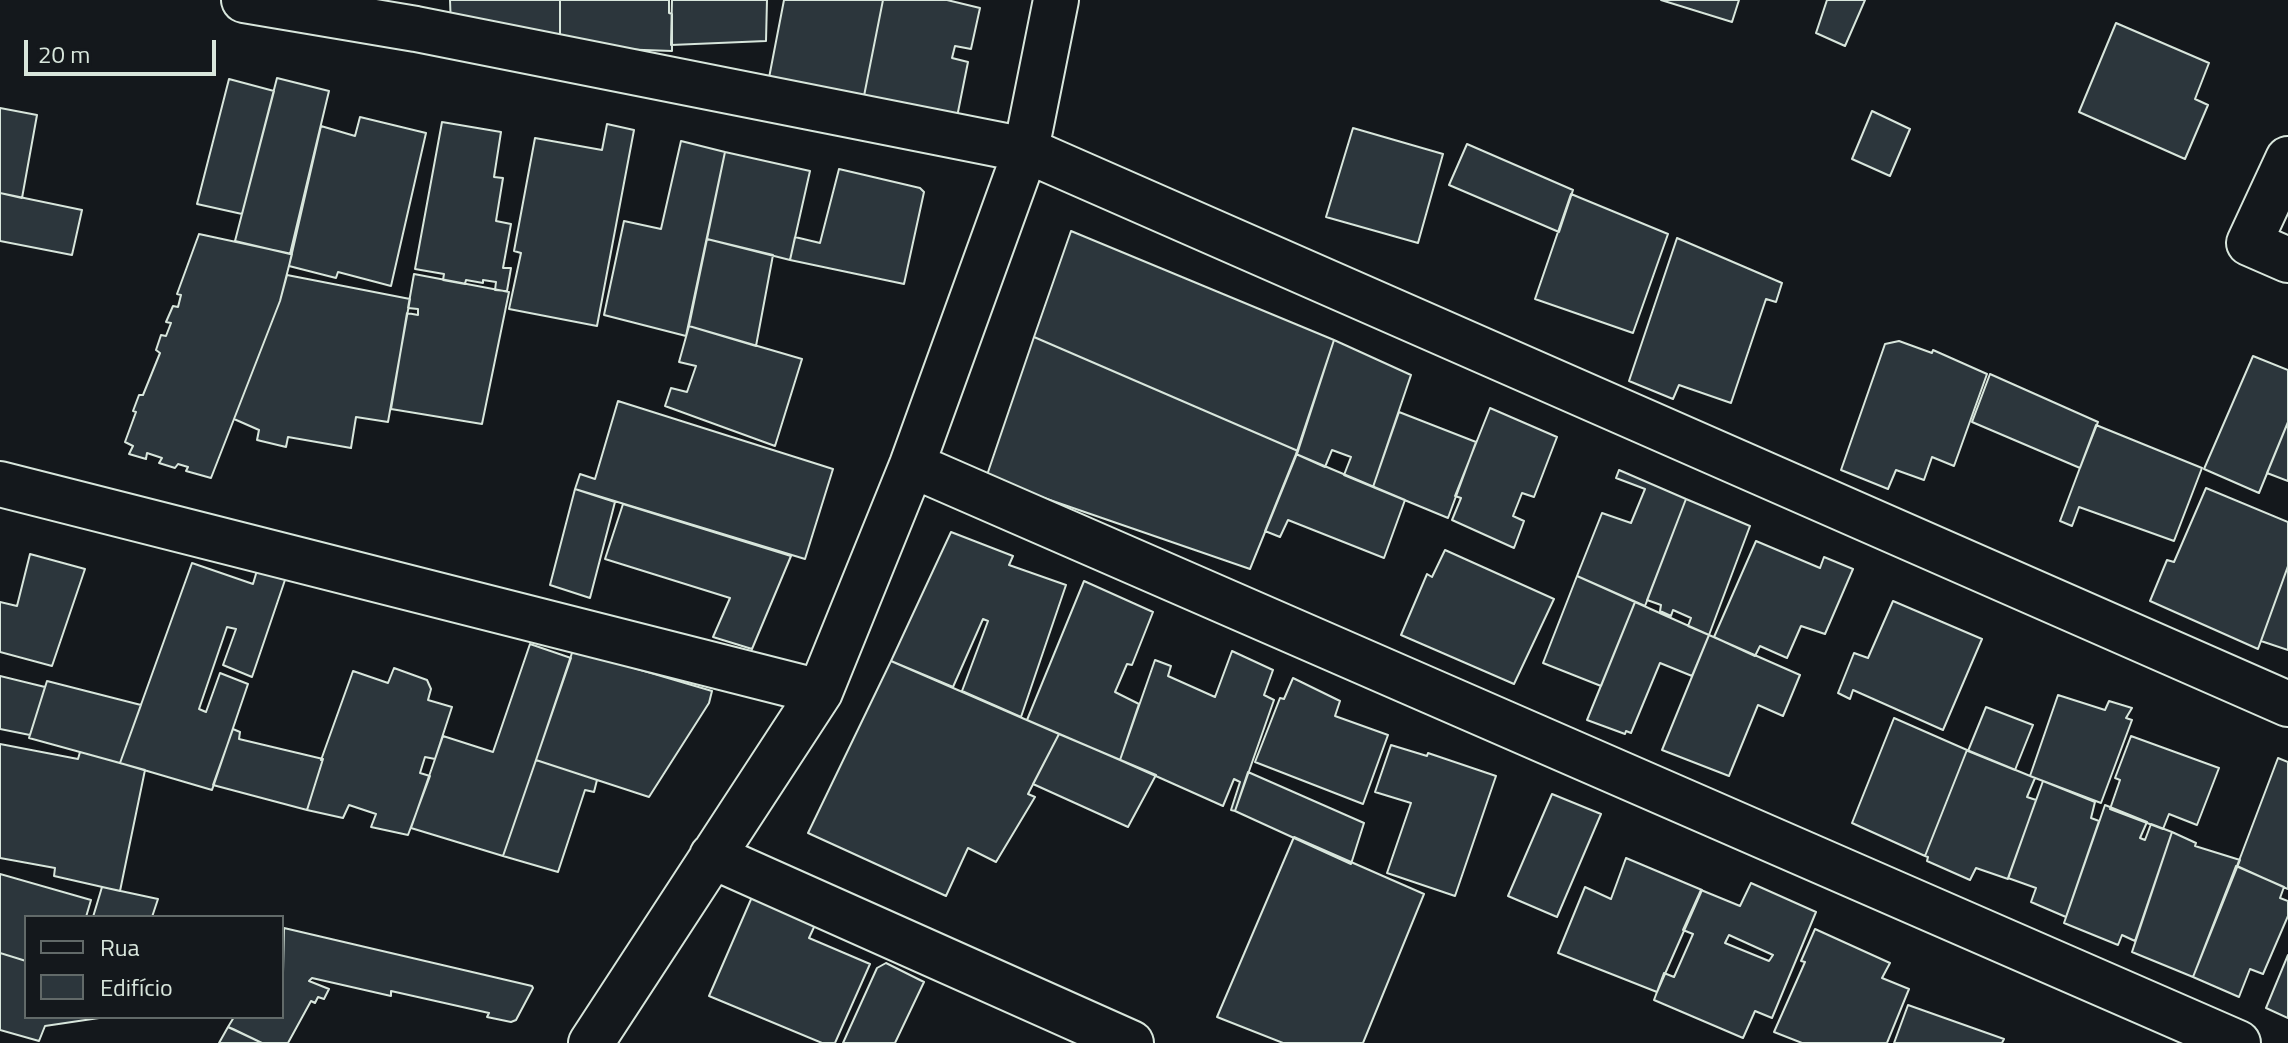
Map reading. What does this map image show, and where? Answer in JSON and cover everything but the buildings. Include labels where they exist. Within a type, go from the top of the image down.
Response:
[{"type":"street","points":[[244,0],[416,15],[1026,150],[2288,704]]},
{"type":"street","points":[[591,1043],[820,692],[912,465],[1026,150],[1056,0]]},
{"type":"street","points":[[2288,159],[2249,243],[2288,260]]},
{"type":"street","points":[[912,465],[2238,1043]]},
{"type":"street","points":[[0,484],[820,692]]},
{"type":"street","points":[[712,856],[1131,1043]]}]
